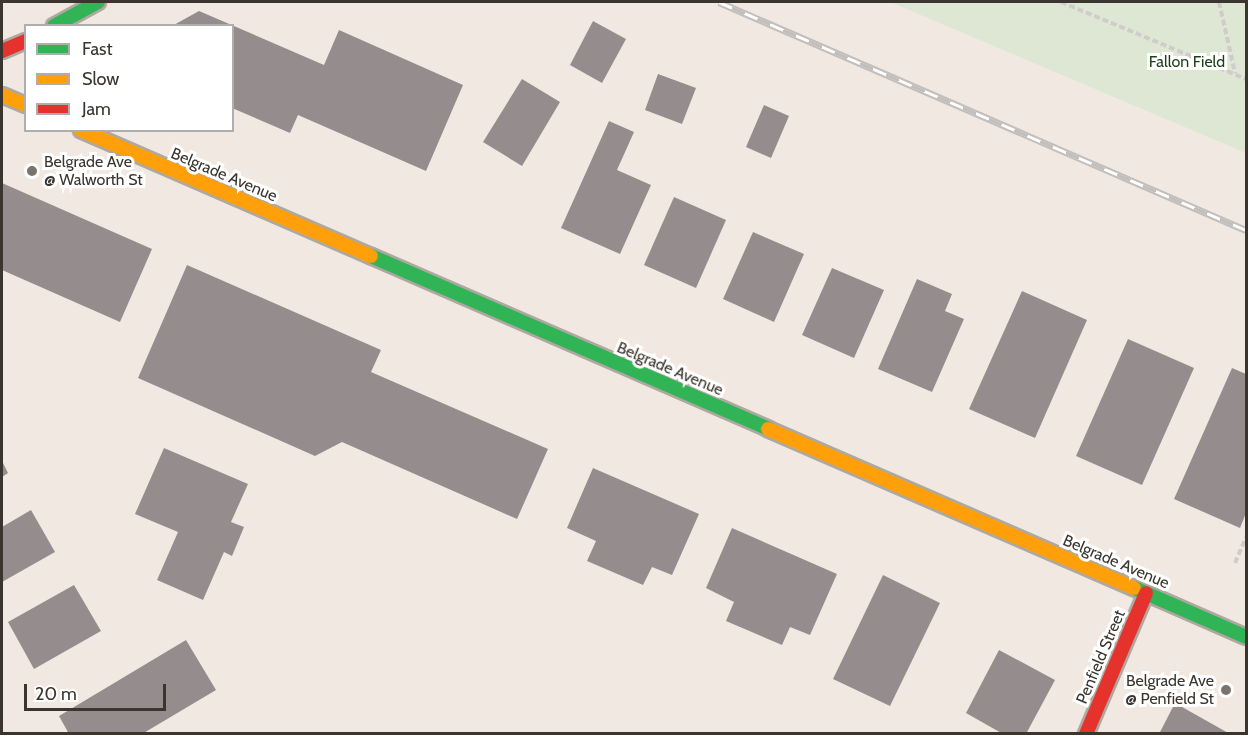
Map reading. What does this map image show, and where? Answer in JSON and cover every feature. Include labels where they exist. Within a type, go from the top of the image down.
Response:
[{"type":"main road","points":[[58,24],[98,2]]},
{"type":"main road","points":[[2,51],[24,41]]},
{"type":"main road","points":[[2,95],[24,104]]},
{"type":"main road","name":"Belgrade Avenue","points":[[86,132],[1246,637]]},
{"type":"main road","name":"Penfield Street","points":[[1086,734],[1146,593]]},
{"type":"path","points":[[1061,2],[1246,79]]},
{"type":"path","points":[[1078,2],[1078,8]]},
{"type":"path","points":[[1219,2],[1235,74]]},
{"type":"path","points":[[1235,563],[1246,537]]},
{"type":"green space","name":"Fallon Field","points":[[890,2],[1246,2],[1246,153]]},
{"type":"building","points":[[199,11],[229,24],[176,24]]},
{"type":"building","points":[[593,21],[626,39],[602,83],[570,65]]},
{"type":"building","points":[[234,26],[324,65],[339,30],[463,85],[426,171],[298,115],[290,133],[234,109]]},
{"type":"building","points":[[658,74],[696,88],[682,124],[645,110]]},
{"type":"building","points":[[522,79],[560,102],[522,166],[483,142]]},
{"type":"building","points":[[764,105],[789,116],[771,158],[746,147]]},
{"type":"building","points":[[609,121],[634,132],[617,170],[651,185],[620,254],[561,228]]},
{"type":"building","points":[[2,183],[152,249],[120,322],[2,270]]},
{"type":"building","points":[[674,197],[726,220],[696,288],[644,265]]},
{"type":"building","points":[[753,232],[804,254],[774,322],[723,299]]},
{"type":"building","points":[[187,265],[381,350],[371,372],[548,449],[517,519],[342,442],[315,456],[138,378]]},
{"type":"building","points":[[832,268],[884,290],[854,358],[802,335]]},
{"type":"building","points":[[917,279],[952,294],[945,311],[964,319],[932,392],[878,369]]},
{"type":"building","points":[[1022,291],[1087,320],[1035,438],[969,409]]},
{"type":"building","points":[[1128,339],[1194,368],[1142,485],[1076,456]]},
{"type":"building","points":[[1232,368],[1246,374],[1246,513],[1240,528],[1174,499]]},
{"type":"building","points":[[164,448],[248,484],[231,522],[244,527],[232,556],[224,552],[203,600],[157,580],[178,532],[135,514]]},
{"type":"building","points":[[2,461],[8,473],[2,477]]},
{"type":"building","points":[[593,468],[699,514],[672,575],[652,567],[643,585],[587,561],[596,541],[567,528]]},
{"type":"building","points":[[31,510],[55,552],[2,582],[2,527]]},
{"type":"building","points":[[732,528],[837,574],[810,635],[790,627],[782,645],[726,621],[734,602],[706,588]]},
{"type":"building","points":[[883,575],[940,603],[890,706],[833,679]]},
{"type":"building","points":[[74,585],[101,631],[34,669],[8,622]]},
{"type":"building","points":[[186,640],[216,690],[142,734],[69,734],[59,716]]},
{"type":"building","points":[[999,650],[1055,680],[1026,734],[1003,734],[966,713]]},
{"type":"building","points":[[1175,703],[1230,734],[1159,734]]},
{"type":"railway","points":[[719,2],[1246,230]]},
{"type":"traffic: fast","points":[[58,24],[98,2]]},
{"type":"traffic: fast","points":[[371,256],[768,429]]},
{"type":"traffic: fast","points":[[1134,588],[1246,637]]},
{"type":"traffic: slow","points":[[2,95],[24,104]]},
{"type":"traffic: slow","points":[[86,132],[371,256]]},
{"type":"traffic: slow","points":[[768,429],[1134,588]]},
{"type":"traffic: jam","points":[[2,51],[24,42]]},
{"type":"traffic: jam","points":[[1086,734],[1146,593]]},
{"type":"place","name":"Belgrade Ave @ Walworth St","points":[[32,171]]},
{"type":"place","name":"Belgrade Ave @ Penfield St","points":[[1226,690]]}]
